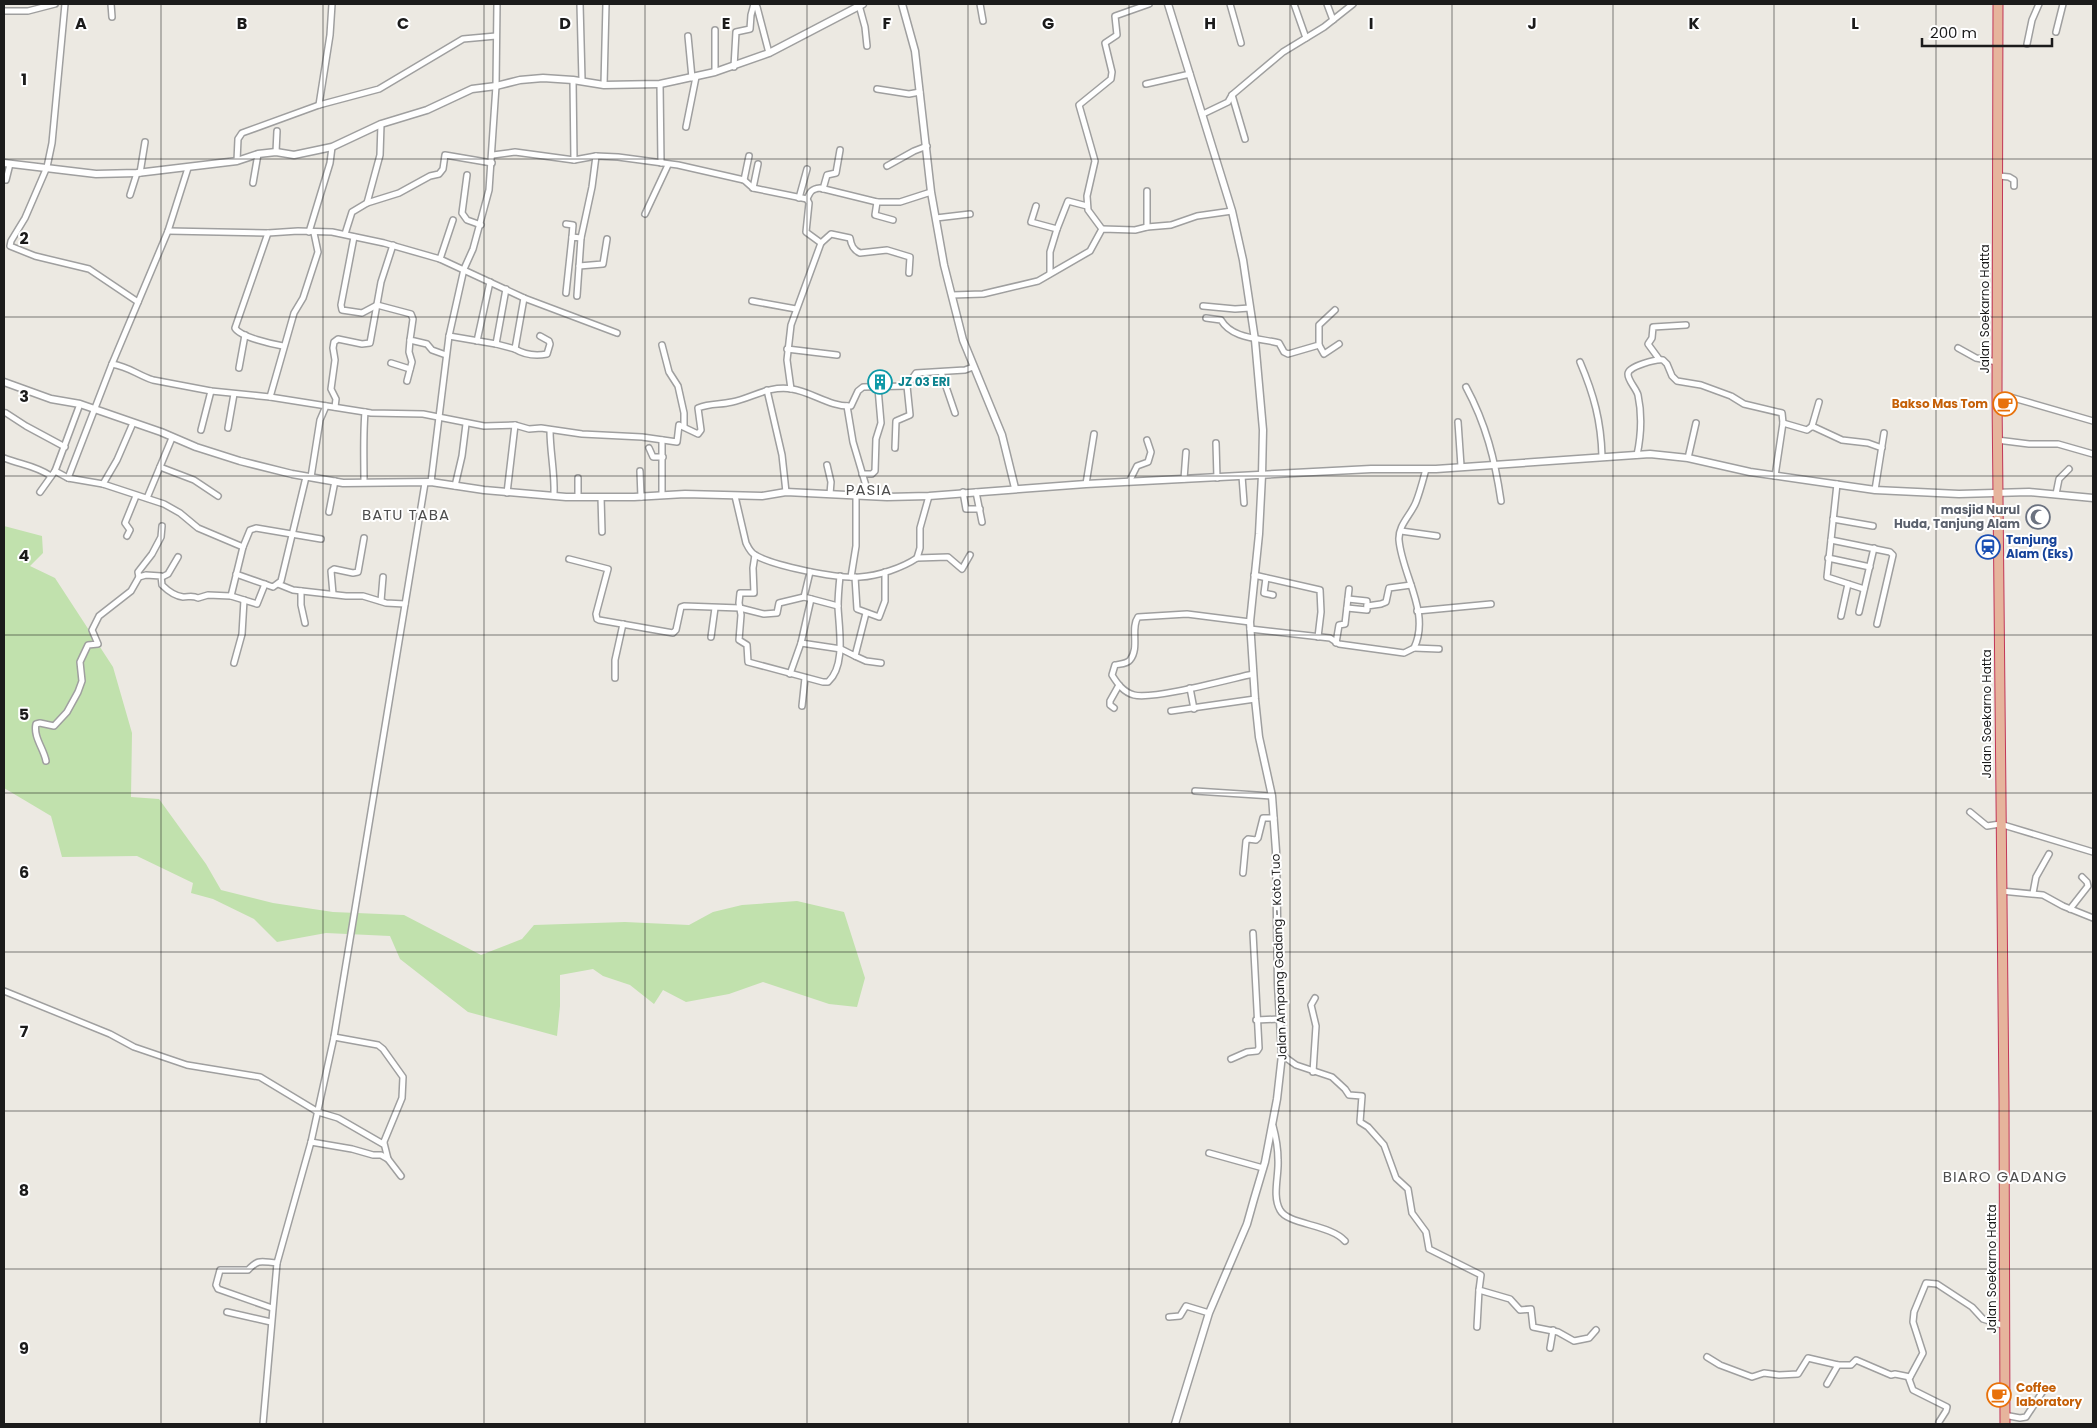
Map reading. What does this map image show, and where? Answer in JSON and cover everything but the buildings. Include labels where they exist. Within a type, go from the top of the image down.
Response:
[{"type":"highway","name":"Jalan Soekarno Hatta","points":[[1998,4],[1997,440],[1999,492],[2005,1326],[2004,1420]]},
{"type":"street","points":[[4,11],[28,11],[55,4]]},
{"type":"street","points":[[65,4],[52,143],[47,167],[25,218],[10,246],[35,256],[89,268],[138,302]]},
{"type":"street","points":[[111,4],[112,17]]},
{"type":"street","points":[[319,105],[330,35],[332,4]]},
{"type":"street","points":[[263,1424],[272,1308],[278,1262],[311,1142],[334,1037],[405,604],[440,418],[449,336],[464,269],[481,225],[489,190],[493,155],[496,86],[497,4]]},
{"type":"street","points":[[580,4],[582,80]]},
{"type":"street","points":[[604,84],[606,4]]},
{"type":"street","points":[[734,67],[736,32],[750,29],[754,4],[758,7],[769,53]]},
{"type":"street","points":[[6,180],[7,164],[96,174],[138,173],[237,161],[258,154],[276,152],[294,155],[332,147],[381,124],[427,110],[472,89],[520,80],[543,78],[582,80],[604,84],[660,84],[694,78],[734,67],[769,53],[861,4],[867,46]]},
{"type":"street","points":[[902,4],[915,51],[931,192],[944,265],[963,340],[1002,435],[1015,488]]},
{"type":"street","points":[[980,4],[983,21]]},
{"type":"street","points":[[1149,4],[1115,16],[1117,35],[1105,43],[1112,72],[1111,79],[1079,105],[1095,161],[1087,196],[1087,206],[1090,214],[1102,229],[1129,231],[1171,225],[1197,216],[1232,211]]},
{"type":"street","name":"Jalan Ampang Gadang - Koto Tuo","points":[[1168,4],[1232,211],[1255,340],[1263,430],[1262,475],[1250,625],[1255,699],[1274,818],[1282,1055],[1281,1077],[1263,1168],[1249,1218],[1210,1313],[1175,1424]]},
{"type":"street","points":[[1230,4],[1241,43]]},
{"type":"street","points":[[1294,4],[1306,38]]},
{"type":"street","points":[[1327,4],[1333,20]]},
{"type":"street","points":[[1203,114],[1228,102],[1232,95],[1282,52],[1333,20],[1354,4]]},
{"type":"street","points":[[2027,44],[2032,20],[2039,4]]},
{"type":"street","points":[[2056,32],[2063,4]]},
{"type":"street","points":[[715,30],[715,72]]},
{"type":"street","points":[[237,161],[239,135],[319,105],[379,89],[463,39],[496,36]]},
{"type":"street","points":[[686,127],[694,78],[688,36]]},
{"type":"street","points":[[1146,84],[1190,74]]},
{"type":"street","points":[[573,80],[574,160]]},
{"type":"street","points":[[660,84],[661,164]]},
{"type":"street","points":[[877,89],[909,94],[920,92]]},
{"type":"street","points":[[1232,95],[1246,139]]},
{"type":"street","points":[[367,203],[380,155],[381,124]]},
{"type":"street","points":[[276,152],[277,131]]},
{"type":"street","points":[[130,195],[138,173],[145,142]]},
{"type":"street","points":[[887,166],[927,146]]},
{"type":"street","points":[[270,397],[283,346],[294,313],[303,298],[318,252],[312,233],[330,163],[332,147]]},
{"type":"street","points":[[823,189],[825,178],[836,173],[840,150]]},
{"type":"street","points":[[493,155],[524,152],[574,160],[596,156],[678,165],[744,180],[753,188],[807,199]]},
{"type":"street","points":[[253,183],[258,154]]},
{"type":"street","points":[[345,234],[352,212],[367,203],[399,193],[430,176],[439,174],[443,169],[445,155],[492,163]]},
{"type":"street","points":[[577,296],[581,238],[592,187],[596,156]]},
{"type":"street","points":[[744,180],[749,156]]},
{"type":"street","points":[[753,188],[758,164]]},
{"type":"street","points":[[645,214],[668,165]]},
{"type":"street","points":[[68,478],[112,364],[168,231],[188,168]]},
{"type":"street","points":[[799,198],[807,169]]},
{"type":"street","points":[[467,175],[462,213],[467,220],[481,225]]},
{"type":"street","points":[[1999,176],[2012,178],[2014,186]]},
{"type":"street","points":[[807,199],[814,188],[877,202],[900,202],[931,192]]},
{"type":"street","points":[[1147,190],[1147,227]]},
{"type":"street","points":[[807,199],[809,203],[805,227],[806,234],[821,243]]},
{"type":"street","points":[[1050,273],[1050,252],[1068,201],[1087,206]]},
{"type":"street","points":[[877,202],[876,216],[893,220]]},
{"type":"street","points":[[1036,206],[1031,222],[1057,229]]},
{"type":"street","points":[[936,218],[970,214]]},
{"type":"street","points":[[440,259],[453,220]]},
{"type":"street","points":[[566,224],[573,226],[566,292]]},
{"type":"street","points":[[952,295],[983,294],[1034,282],[1090,251],[1102,229]]},
{"type":"street","points":[[168,231],[268,233],[298,231],[345,234],[440,259],[524,298],[617,333]]},
{"type":"street","points":[[268,233],[235,328],[245,334],[283,346]]},
{"type":"street","points":[[791,389],[787,366],[787,349],[791,325],[821,243],[831,234],[850,238],[851,244],[860,253],[887,250],[910,257],[909,273]]},
{"type":"street","points":[[354,237],[341,308],[345,312],[362,313],[377,305],[411,314],[413,319],[409,352],[412,362],[407,380]]},
{"type":"street","points":[[572,237],[581,238]]},
{"type":"street","points":[[580,266],[602,264],[607,239]]},
{"type":"street","points":[[335,407],[336,399],[331,389],[335,360],[334,342],[338,339],[369,344],[381,282],[392,245]]},
{"type":"street","points":[[477,342],[490,282]]},
{"type":"street","points":[[496,344],[506,289]]},
{"type":"street","points":[[515,349],[524,298]]},
{"type":"street","points":[[752,301],[796,309]]},
{"type":"street","points":[[1203,306],[1231,309],[1250,308]]},
{"type":"street","points":[[1335,310],[1319,325],[1319,345],[1324,354],[1339,344]]},
{"type":"street","points":[[1206,318],[1221,320],[1226,328],[1255,340],[1279,343],[1284,352],[1288,354],[1319,345]]},
{"type":"street","points":[[1659,359],[1648,344],[1652,338],[1653,327],[1686,325]]},
{"type":"street","points":[[239,368],[245,334]]},
{"type":"street","points":[[449,336],[496,344],[536,356],[546,354],[550,344],[549,340],[540,336]]},
{"type":"street","points":[[410,340],[427,344],[435,352],[446,355]]},
{"type":"street","points":[[662,345],[669,372],[678,386],[684,413],[684,426]]},
{"type":"street","points":[[1958,348],[1976,358],[1997,362]]},
{"type":"street","points":[[787,349],[837,355]]},
{"type":"street","points":[[1637,455],[1640,438],[1638,394],[1628,374],[1633,367],[1659,359],[1666,361],[1672,376],[1677,381],[1701,385],[1731,396],[1744,404],[1779,411],[1784,416],[1775,476]]},
{"type":"street","points":[[1580,362],[1590,385],[1601,427],[1602,456]]},
{"type":"street","points":[[390,363],[410,369]]},
{"type":"street","points":[[112,364],[129,367],[143,377],[153,380],[211,391],[270,397],[365,412],[423,414],[466,424],[484,426],[516,425],[529,429],[676,442],[678,426],[684,426],[698,434],[701,430],[698,408],[711,403],[732,402],[767,390],[791,389],[847,406],[853,404],[860,388],[907,386]]},
{"type":"street","points":[[895,448],[896,421],[910,415],[907,386],[916,373],[964,370],[973,367]]},
{"type":"street","points":[[940,372],[955,413]]},
{"type":"street","points":[[4,382],[52,400],[80,404],[240,461],[308,477],[335,481],[428,482],[506,493],[578,497],[762,496],[786,492],[888,498],[1015,488],[1370,469],[1426,469],[1637,455],[1688,458],[1750,472],[1875,490],[1960,494],[1999,492],[2056,494],[2093,498]]},
{"type":"street","points":[[1466,387],[1481,418],[1496,464],[1501,501]]},
{"type":"street","points":[[862,474],[872,474],[875,471],[876,439],[881,423],[878,388]]},
{"type":"street","points":[[767,390],[782,455],[786,492]]},
{"type":"street","points":[[201,430],[211,391]]},
{"type":"street","points":[[228,428],[234,394]]},
{"type":"street","points":[[1997,396],[2010,397],[2093,421]]},
{"type":"street","points":[[1783,423],[1805,430],[1812,426],[1818,402]]},
{"type":"street","points":[[40,492],[53,473],[80,404]]},
{"type":"street","points":[[236,574],[273,588],[282,578],[308,477],[320,420],[326,406]]},
{"type":"street","points":[[847,406],[853,442],[869,496]]},
{"type":"street","points":[[364,482],[365,450],[362,442],[365,412]]},
{"type":"street","points":[[6,413],[64,447]]},
{"type":"street","points":[[1458,422],[1461,466]]},
{"type":"street","points":[[103,484],[117,460],[133,423]]},
{"type":"street","points":[[1688,458],[1696,423]]},
{"type":"street","points":[[455,486],[466,424]]},
{"type":"street","points":[[506,493],[516,425]]},
{"type":"street","points":[[1812,426],[1842,440],[1868,443],[1882,448]]},
{"type":"street","points":[[550,430],[550,447],[555,479],[554,495]]},
{"type":"street","points":[[1875,490],[1884,433]]},
{"type":"street","points":[[1086,484],[1094,434]]},
{"type":"street","points":[[147,498],[172,438]]},
{"type":"street","points":[[662,440],[662,496]]},
{"type":"street","points":[[1129,482],[1137,466],[1148,462],[1151,452],[1147,440]]},
{"type":"street","points":[[1997,440],[2029,444],[2058,444],[2093,454]]},
{"type":"street","points":[[1216,443],[1217,478]]},
{"type":"street","points":[[649,448],[653,457],[663,457]]},
{"type":"street","points":[[1184,479],[1186,452]]},
{"type":"street","points":[[4,458],[21,464],[36,466],[68,478],[103,484],[147,498],[172,508],[198,528],[243,548]]},
{"type":"street","points":[[828,465],[831,482],[830,494]]},
{"type":"street","points":[[160,467],[194,480],[218,496]]},
{"type":"street","points":[[1414,648],[1420,627],[1399,541],[1400,531],[1416,502],[1426,469]]},
{"type":"street","points":[[2056,494],[2060,479],[2069,469]]},
{"type":"street","points":[[640,471],[641,497]]},
{"type":"street","points":[[1242,476],[1244,503]]},
{"type":"street","points":[[578,478],[578,497]]},
{"type":"street","points":[[329,512],[335,481]]},
{"type":"street","points":[[1837,484],[1827,577],[1864,589]]},
{"type":"street","points":[[963,492],[966,509],[980,509]]},
{"type":"street","points":[[976,492],[982,522]]},
{"type":"street","points":[[127,536],[130,530],[125,524],[136,496]]},
{"type":"street","points":[[736,496],[749,549],[755,555],[791,568],[853,577],[885,572],[918,558],[948,557],[962,569],[970,554]]},
{"type":"street","points":[[856,496],[856,546],[853,577],[857,591],[855,606],[857,609],[877,617],[882,614],[885,601],[885,572]]},
{"type":"street","points":[[918,558],[920,528],[930,496]]},
{"type":"street","points":[[601,497],[602,532]]},
{"type":"street","points":[[1833,519],[1873,526]]},
{"type":"street","points":[[46,762],[39,745],[35,729],[36,724],[54,726],[67,712],[82,682],[81,660],[89,644],[98,644],[92,630],[98,618],[131,591],[139,577],[138,572],[152,554],[161,537],[162,526]]},
{"type":"street","points":[[231,596],[243,548],[250,530],[256,528],[322,540]]},
{"type":"street","points":[[1400,531],[1437,536]]},
{"type":"street","points":[[333,594],[331,571],[334,569],[353,573],[358,572],[364,538]]},
{"type":"street","points":[[1831,540],[1890,552],[1893,558],[1877,624]]},
{"type":"street","points":[[1859,612],[1874,548]]},
{"type":"street","points":[[755,555],[753,568],[754,593],[740,593],[739,640],[746,645],[748,662],[825,683],[830,681],[841,649],[838,606],[840,576]]},
{"type":"street","points":[[139,577],[153,574],[162,577],[168,574],[178,557]]},
{"type":"street","points":[[1828,558],[1870,567]]},
{"type":"street","points":[[569,559],[608,569],[596,617],[599,620],[673,633],[676,630],[681,607],[740,608],[764,614],[777,613],[780,603],[804,597],[838,606]]},
{"type":"street","points":[[804,597],[810,572]]},
{"type":"street","points":[[1254,575],[1320,590],[1321,608],[1318,637]]},
{"type":"street","points":[[162,577],[162,585],[173,594],[181,596],[192,595],[198,598],[210,595],[231,596],[258,604],[265,584]]},
{"type":"street","points":[[381,601],[383,577]]},
{"type":"street","points":[[1266,578],[1264,593],[1272,595]]},
{"type":"street","points":[[278,584],[302,591],[363,596],[381,601],[405,604]]},
{"type":"street","points":[[1841,616],[1848,584]]},
{"type":"street","points":[[1347,608],[1366,610],[1367,606],[1384,603],[1388,600],[1389,588],[1411,585]]},
{"type":"street","points":[[1336,643],[1339,625],[1344,624],[1349,589]]},
{"type":"street","points":[[302,591],[301,605],[304,623]]},
{"type":"street","points":[[790,674],[801,643],[812,599]]},
{"type":"street","points":[[1348,599],[1367,601],[1367,606]]},
{"type":"street","points":[[234,663],[242,634],[244,600]]},
{"type":"street","points":[[1417,611],[1490,604]]},
{"type":"street","points":[[710,636],[714,608]]},
{"type":"street","points":[[855,656],[866,613]]},
{"type":"street","points":[[1253,674],[1190,688],[1139,696],[1128,692],[1119,685],[1112,673],[1115,665],[1128,662],[1131,659],[1136,642],[1136,620],[1138,617],[1187,614],[1330,638],[1336,643],[1404,653],[1414,648],[1439,649]]},
{"type":"street","points":[[615,678],[615,660],[623,624]]},
{"type":"street","points":[[801,643],[841,649],[866,661],[881,663]]},
{"type":"street","points":[[802,706],[805,678]]},
{"type":"street","points":[[1114,708],[1110,705],[1110,701],[1119,685]]},
{"type":"street","points":[[1190,688],[1194,709]]},
{"type":"street","points":[[1171,711],[1255,699]]},
{"type":"street","points":[[1195,791],[1272,796]]},
{"type":"street","points":[[1970,812],[1987,826],[2000,824],[2093,852]]},
{"type":"street","points":[[1243,873],[1246,841],[1258,838],[1263,818],[1274,818]]},
{"type":"street","points":[[2033,893],[2036,877],[2049,854]]},
{"type":"street","points":[[2070,908],[2088,886],[2082,877]]},
{"type":"street","points":[[2001,891],[2043,895],[2093,918]]},
{"type":"street","points":[[1231,1058],[1258,1050],[1253,933]]},
{"type":"street","points":[[4,991],[110,1034],[134,1047],[187,1065],[260,1077],[318,1112],[338,1118],[378,1142],[384,1143]]},
{"type":"street","points":[[1313,1072],[1316,1026],[1311,1005],[1315,998]]},
{"type":"street","points":[[1256,1020],[1280,1019]]},
{"type":"street","points":[[334,1037],[380,1046],[402,1077],[402,1098],[384,1143],[388,1159]]},
{"type":"street","points":[[1282,1055],[1296,1065],[1334,1078],[1349,1095],[1362,1096],[1360,1122],[1368,1126],[1384,1145],[1396,1178],[1408,1189],[1412,1214],[1426,1232],[1429,1249],[1480,1275],[1476,1328]]},
{"type":"street","points":[[1272,1123],[1278,1159],[1277,1190],[1280,1210],[1284,1215],[1292,1219],[1329,1230],[1345,1241]]},
{"type":"street","points":[[311,1142],[352,1149],[373,1156],[381,1155],[388,1159],[401,1176]]},
{"type":"street","points":[[1209,1153],[1263,1168]]},
{"type":"street","points":[[272,1308],[218,1289],[216,1285],[220,1270],[248,1270],[252,1264],[257,1262],[278,1262]]},
{"type":"street","points":[[1939,1422],[1947,1408],[1912,1389],[1910,1377],[1923,1353],[1913,1322],[1914,1312],[1926,1283],[1937,1284],[1972,1307],[1982,1318],[2005,1326]]},
{"type":"street","points":[[1479,1290],[1510,1299],[1520,1310],[1530,1308],[1532,1310],[1533,1327],[1571,1340],[1578,1341],[1589,1338],[1596,1330]]},
{"type":"street","points":[[1169,1316],[1180,1316],[1186,1306],[1210,1313]]},
{"type":"street","points":[[227,1312],[271,1322]]},
{"type":"street","points":[[1550,1348],[1552,1333]]},
{"type":"street","points":[[1707,1357],[1720,1365],[1752,1377],[1764,1373],[1779,1375],[1799,1373],[1807,1358],[1838,1365],[1851,1365],[1856,1360],[1891,1375],[1910,1377]]},
{"type":"street","points":[[1829,1381],[1838,1365]]},
{"type":"street","points":[[2004,1420],[2023,1418],[2044,1391]]},
{"type":"green space","points":[[4,526],[42,536],[43,553],[30,566],[55,578],[113,667],[132,733],[131,797],[159,799],[206,864],[221,890],[273,903],[333,912],[404,915],[481,955],[522,939],[534,925],[625,922],[689,925],[713,912],[742,905],[797,901],[844,912],[865,978],[857,1007],[829,1004],[763,982],[729,994],[686,1002],[663,990],[654,1004],[630,985],[603,976],[593,969],[560,975],[560,1006],[557,1036],[468,1012],[400,959],[390,936],[326,933],[277,942],[254,919],[213,899],[191,893],[193,883],[137,856],[62,857],[51,816],[4,788]]},
{"type":"place","name":"JZ 03 ERI","points":[[880,382]]},
{"type":"place","name":"Bakso Mas Tom","points":[[2005,404]]},
{"type":"place","name":"masjid Nurul Huda, Tanjung Alam","points":[[2038,517]]},
{"type":"place","name":"Tanjung Alam (Eks)","points":[[1988,547]]},
{"type":"place","name":"Coffee laboratory","points":[[1999,1395]]},
{"type":"district","name":"PASIA","points":[[869,490]]},
{"type":"district","name":"BATU TABA","points":[[406,515]]},
{"type":"district","name":"BIARO GADANG","points":[[2005,1177]]}]
